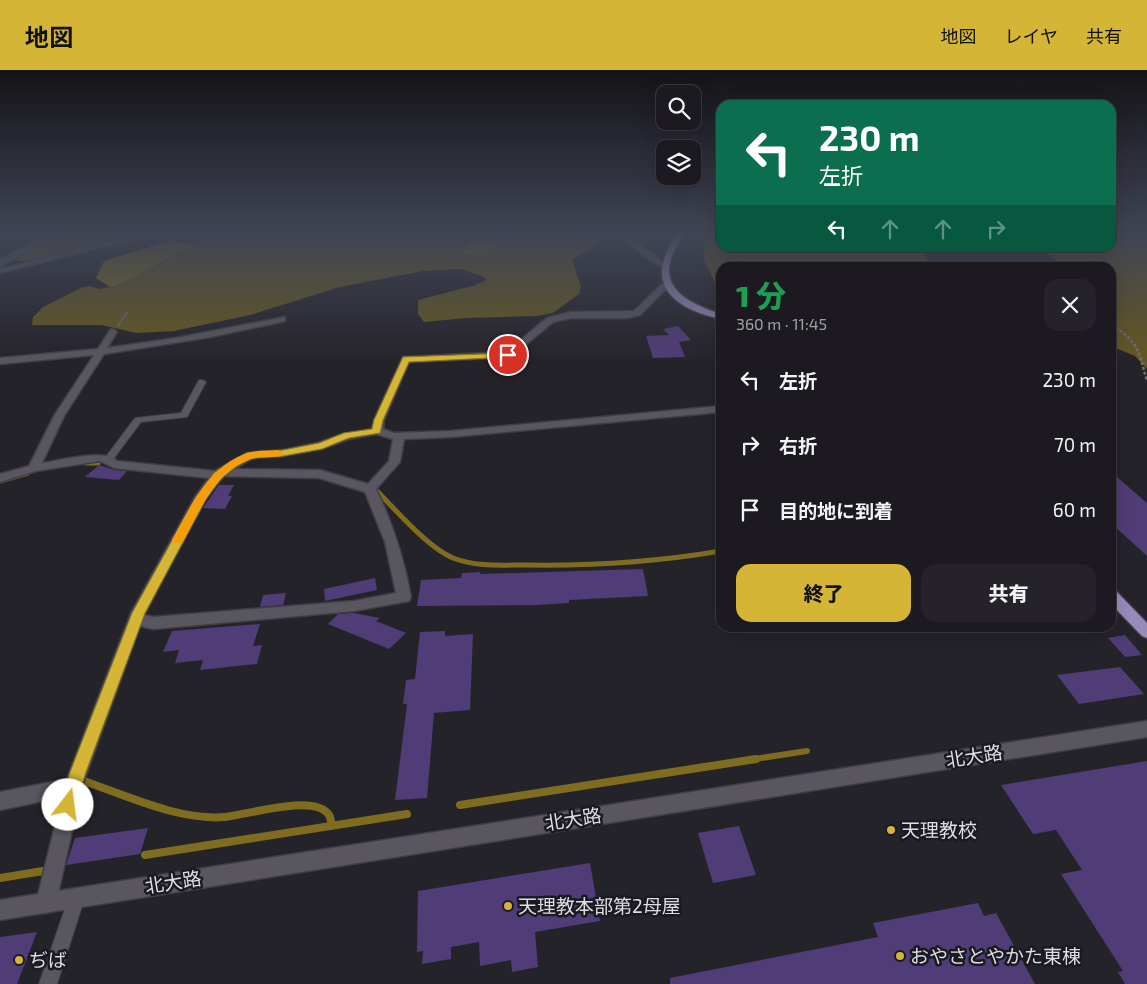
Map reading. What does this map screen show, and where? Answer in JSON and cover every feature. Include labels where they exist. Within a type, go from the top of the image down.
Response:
[{"type":"main road","points":[[666,278],[666,285],[671,292],[690,306],[716,315]]},
{"type":"main road","points":[[1116,600],[1147,632]]},
{"type":"street","points":[[377,431],[379,420],[406,359],[508,355],[550,320],[570,315],[627,314],[637,312],[666,285]]},
{"type":"street","points":[[0,361],[158,345],[282,319]]},
{"type":"street","points":[[34,468],[59,416],[113,332]]},
{"type":"street","points":[[46,903],[73,786],[136,619],[201,497],[220,474],[251,455],[283,453],[322,446],[347,436],[377,431],[398,436],[451,434],[716,409]]},
{"type":"street","points":[[370,489],[394,462],[398,436]]},
{"type":"street","points":[[0,478],[34,468],[76,460],[100,458],[114,464],[220,474],[320,474],[370,489]]},
{"type":"street","points":[[136,619],[153,623],[354,606],[404,597],[400,573],[388,533],[370,489]]},
{"type":"street","name":"北大路","points":[[0,910],[1147,729]]},
{"type":"street","points":[[0,801],[73,786]]},
{"type":"lane","points":[[108,460],[138,420],[184,415],[202,382]]},
{"type":"lane","points":[[48,984],[77,897]]},
{"type":"path","points":[[113,332],[128,311]]},
{"type":"path","points":[[1116,327],[1133,338],[1140,350],[1139,358],[1147,381]]},
{"type":"shaded area","points":[[96,278],[132,278],[110,287]]},
{"type":"shaded area","points":[[132,278],[388,278],[340,287],[250,315],[174,331],[136,333],[102,325],[32,325],[33,317],[43,307],[83,287],[90,286],[99,289],[116,286]]},
{"type":"shaded area","points":[[484,278],[578,278],[581,287],[579,294],[553,313],[537,316],[467,318],[424,322],[418,314],[418,300],[476,285],[486,280]]},
{"type":"shaded area","points":[[1116,278],[1147,278],[1147,369],[1135,356],[1116,348]]},
{"type":"building","points":[[678,326],[691,340],[679,342],[685,357],[653,358],[646,336],[669,335],[663,329]]},
{"type":"building","points":[[99,465],[114,470],[127,471],[119,480],[85,477]]},
{"type":"building","points":[[1116,476],[1147,503],[1147,556],[1116,528]]},
{"type":"building","points":[[219,485],[234,485],[228,496],[232,496],[225,509],[203,508]]},
{"type":"building","points":[[643,569],[648,596],[569,600],[569,603],[538,605],[417,606],[421,580],[461,578],[462,573]]},
{"type":"building","points":[[375,578],[377,590],[325,601],[324,589]]},
{"type":"building","points":[[286,593],[283,605],[260,607],[263,595]]},
{"type":"building","points":[[354,613],[380,618],[376,621],[406,633],[389,649],[328,624],[338,614]]},
{"type":"building","points":[[260,624],[253,646],[262,645],[257,664],[200,670],[203,660],[175,663],[179,650],[163,652],[172,631]]},
{"type":"building","points":[[445,631],[445,636],[473,634],[470,710],[434,713],[427,798],[395,800],[407,704],[403,704],[406,680],[415,679],[420,632]]},
{"type":"building","points":[[1125,635],[1142,655],[1125,657],[1108,638]]},
{"type":"building","points":[[1120,667],[1144,694],[1079,704],[1057,675]]},
{"type":"building","points":[[1147,761],[1147,984],[1125,984],[1118,972],[1123,971],[1061,874],[1082,870],[1056,830],[1033,834],[1001,785]]},
{"type":"building","points":[[739,826],[756,875],[713,883],[698,833]]},
{"type":"building","points":[[148,828],[140,854],[66,865],[75,838]]},
{"type":"building","name":"天理教本部第2母屋","points":[[590,863],[600,921],[535,932],[538,967],[512,972],[511,960],[480,966],[479,942],[451,947],[451,959],[422,964],[423,951],[417,952],[418,891]]},
{"type":"building","name":"おやさとやかた東棟","points":[[978,903],[984,916],[996,913],[1035,984],[670,984],[670,978],[878,937],[873,923]]},
{"type":"building","name":"ぢば","points":[[37,932],[17,984],[0,984],[0,937]]},
{"type":"waterway","points":[[86,463],[98,463]]},
{"type":"waterway","points":[[0,481],[28,473]]},
{"type":"waterway","points":[[374,488],[433,546],[453,558],[471,563],[498,565],[598,564],[648,561],[716,552]]},
{"type":"waterway","points":[[748,760],[807,751]]},
{"type":"waterway","points":[[460,805],[756,759]]},
{"type":"waterway","points":[[81,780],[152,806],[189,815],[225,817],[280,807],[310,806],[321,809],[329,815],[332,826]]},
{"type":"waterway","points":[[332,826],[407,814]]},
{"type":"waterway","points":[[145,855],[332,826]]},
{"type":"waterway","points":[[0,878],[43,871]]},
{"type":"slow traffic","points":[[178,540],[201,497],[217,476],[235,463],[251,455],[278,453]]},
{"type":"place","name":"天理教校","points":[[891,830]]},
{"type":"place","name":"天理教本部第2母屋","points":[[508,906]]},
{"type":"place","name":"おやさとやかた東棟","points":[[900,956]]},
{"type":"place","name":"ぢば","points":[[19,960]]},
{"type":"route","points":[[68,805],[88,744],[138,613],[201,497],[217,476],[235,463],[251,455],[283,453],[322,446],[347,436],[377,431],[379,420],[406,359],[508,355]]}]
